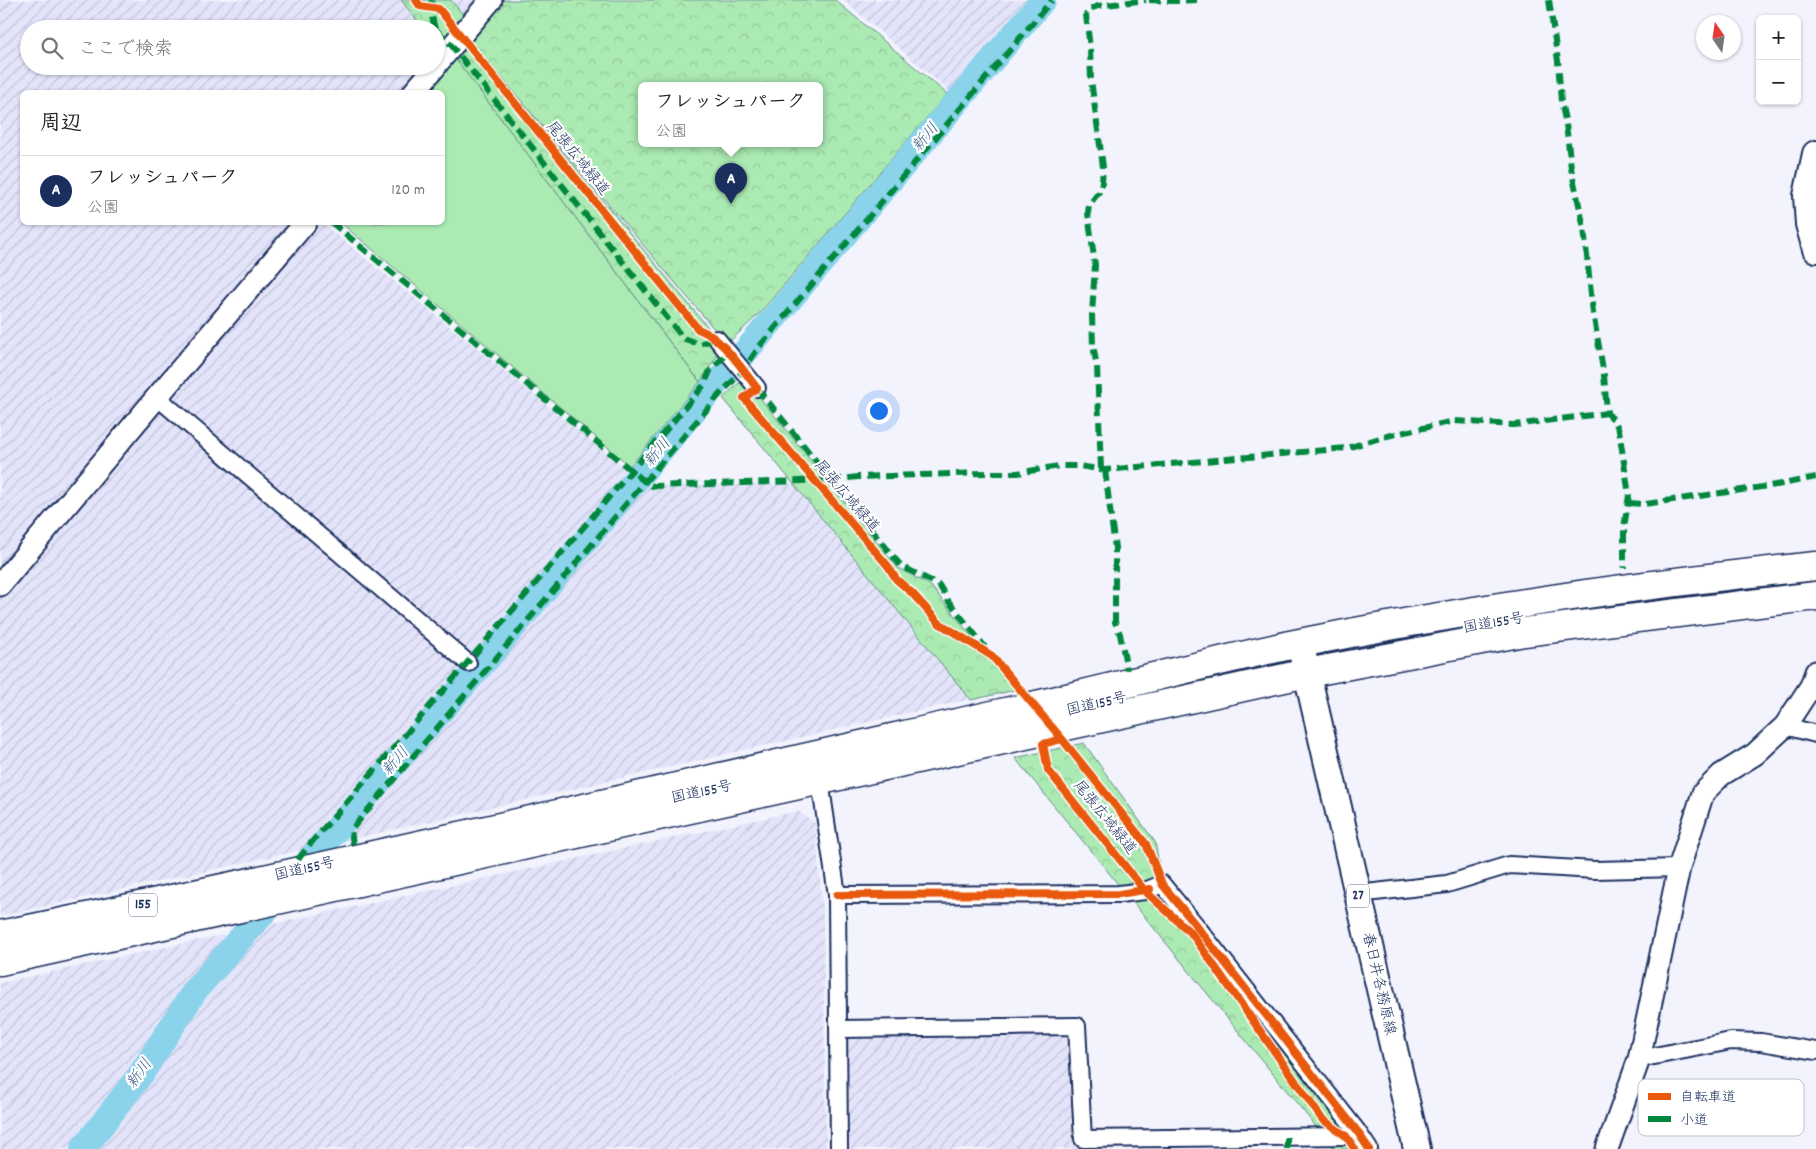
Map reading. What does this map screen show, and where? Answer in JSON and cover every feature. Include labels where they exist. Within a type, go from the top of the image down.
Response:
[{"type":"highway","name":"国道155号","points":[[0,961],[222,912],[356,859],[1001,713],[1300,643],[1515,604],[1677,581],[1816,566]]},
{"type":"highway","name":"国道155号","points":[[0,935],[294,884],[820,781],[1307,673],[1524,632],[1816,596]]},
{"type":"main road","points":[[1816,154],[1807,196],[1809,224],[1816,249]]},
{"type":"main road","name":"春日井各務原線","points":[[1300,643],[1417,1149]]},
{"type":"street","points":[[445,55],[491,0]]},
{"type":"street","points":[[416,90],[428,75]]},
{"type":"street","points":[[0,585],[303,225]]},
{"type":"street","points":[[717,339],[757,388]]},
{"type":"street","points":[[157,397],[468,664]]},
{"type":"street","points":[[1607,1149],[1639,1059],[1679,868],[1703,793],[1721,775],[1755,754],[1785,726],[1810,686],[1816,672]]},
{"type":"street","points":[[1785,726],[1816,734]]},
{"type":"street","points":[[820,781],[837,895],[839,1149]]},
{"type":"street","points":[[1358,894],[1447,884],[1509,865],[1594,870],[1679,868]]},
{"type":"street","points":[[837,895],[1119,894],[1145,891],[1162,884],[1279,1031],[1369,1149]]},
{"type":"street","points":[[838,1029],[1077,1026],[1083,1139],[1346,1136]]},
{"type":"street","points":[[1639,1059],[1731,1041],[1761,1042],[1816,1051]]},
{"type":"shaded area","points":[[0,0],[401,0],[417,20],[20,20],[20,75],[416,75],[404,90],[20,90],[20,225],[324,225],[647,486],[793,484],[970,699],[361,837],[0,916]]},
{"type":"shaded area","points":[[452,0],[481,0],[466,18]]},
{"type":"shaded area","points":[[843,0],[1026,0],[949,91]]},
{"type":"shaded area","points":[[798,811],[815,823],[823,916],[826,1149],[0,1149],[0,983]]},
{"type":"shaded area","points":[[845,1033],[1071,1034],[1073,1143],[1124,1143],[1124,1149],[846,1149]]},
{"type":"green space","points":[[401,0],[451,0],[466,18],[445,41],[445,20],[417,20]]},
{"type":"green space","points":[[504,0],[835,0],[947,94],[759,314],[727,344],[484,57],[707,326],[721,350],[700,382],[455,58]]},
{"type":"green space","points":[[455,58],[700,382],[630,466],[343,225],[445,225],[445,90],[428,90],[440,75],[445,75],[445,70]]},
{"type":"green space","points":[[744,378],[898,568],[930,585],[1015,690],[971,700],[723,398]]},
{"type":"green space","points":[[1084,743],[1155,842],[1164,891],[1366,1149],[1334,1149],[1015,758]]},
{"type":"waterway","name":"新川","points":[[83,1149],[141,1074],[196,989],[492,653],[719,380],[741,357],[1043,0]]},
{"type":"marked path","points":[[432,0],[430,9],[433,20]]},
{"type":"marked path","points":[[353,844],[351,830],[649,477],[720,394],[743,371],[759,347],[1052,0]]},
{"type":"marked path","points":[[1101,469],[1097,366],[1093,346],[1092,315],[1095,265],[1088,213],[1089,205],[1099,192],[1103,167],[1091,80],[1086,15],[1090,9],[1098,6],[1146,0]]},
{"type":"marked path","points":[[1149,0],[1197,0]]},
{"type":"marked path","points":[[1549,0],[1571,168],[1584,228],[1593,313],[1604,375],[1607,413],[1614,420],[1619,430],[1629,495],[1624,528],[1624,568]]},
{"type":"marked path","points":[[445,39],[683,338],[699,344],[716,339]]},
{"type":"marked path","points":[[335,225],[645,482],[653,486],[832,480],[858,477],[1018,473],[1059,466],[1079,466],[1105,470],[1347,448],[1387,436],[1454,421],[1514,425],[1607,413]]},
{"type":"marked path","points":[[287,874],[310,844],[704,385],[710,371],[728,352]]},
{"type":"marked path","points":[[757,388],[901,566],[939,585],[949,602],[985,647]]},
{"type":"marked path","points":[[1105,470],[1115,548],[1115,622],[1120,634],[1127,670]]},
{"type":"marked path","points":[[1628,503],[1645,504],[1783,484],[1816,477]]},
{"type":"marked path","points":[[1287,1137],[1287,1149]]},
{"type":"cycle path","name":"尾張広域緑道","points":[[416,0],[420,6],[439,9],[698,329],[716,339],[731,354],[757,388],[744,398],[888,566],[896,579],[912,593],[939,623],[992,656],[1062,739],[1146,844],[1162,884],[1357,1131],[1369,1149]]},
{"type":"cycle path","name":"尾張広域緑道","points":[[1062,739],[1043,744],[1048,770],[1145,891],[1192,934],[1322,1119],[1346,1136],[1355,1149]]},
{"type":"cycle path","points":[[837,895],[1119,894],[1150,889]]},
{"type":"place","name":"フレッシュパーク","points":[[731,204]]}]
